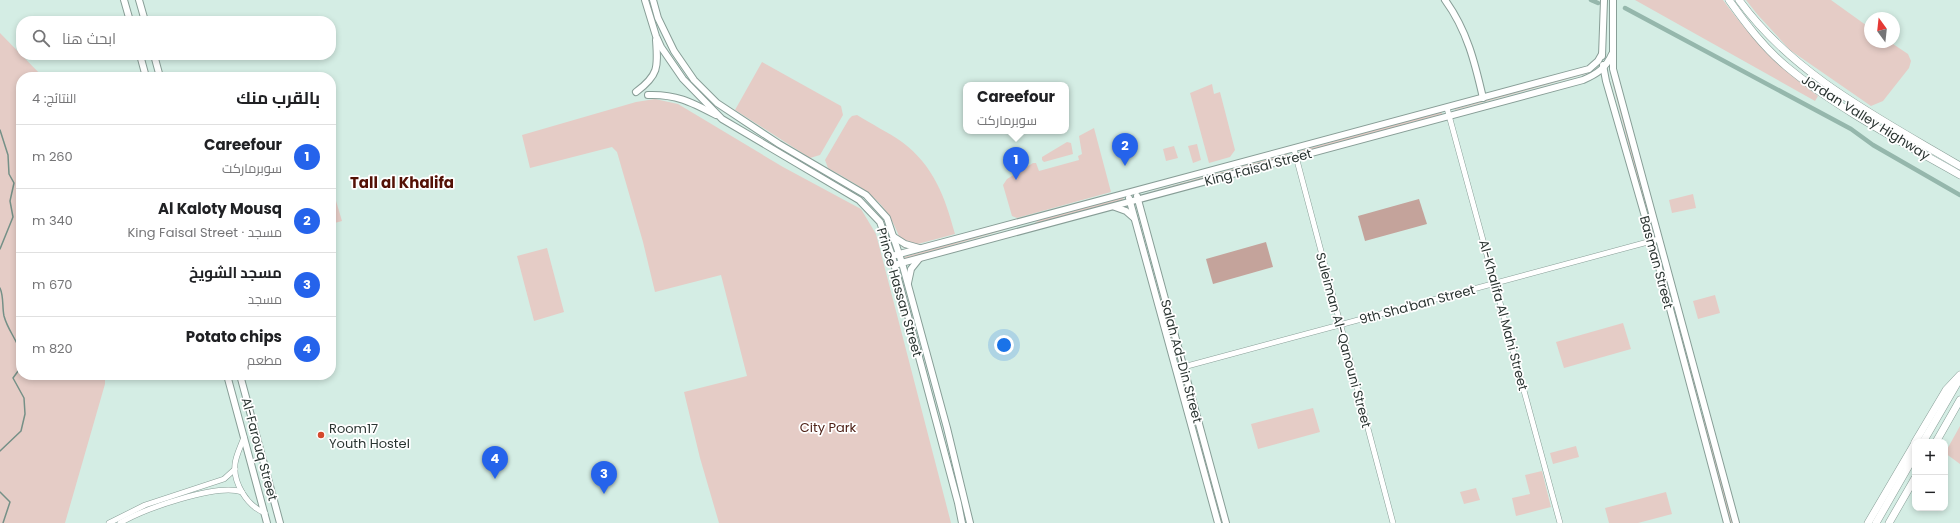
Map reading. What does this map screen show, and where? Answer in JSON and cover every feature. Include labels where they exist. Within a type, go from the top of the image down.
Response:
[{"type":"highway","name":"Jordan Valley Highway","points":[[1729,0],[1745,22],[1777,58],[1803,80],[1844,107],[1960,175]]},
{"type":"highway","name":"Jordan Valley Highway","points":[[1739,0],[1752,17],[1790,56],[1814,75],[1864,108],[1960,166]]},
{"type":"highway","points":[[1745,22],[1752,17]]},
{"type":"highway","points":[[1917,439],[1946,390],[1960,375]]},
{"type":"highway","points":[[1925,439],[1960,378]]},
{"type":"highway","points":[[1938,439],[1960,400]]},
{"type":"highway","points":[[1868,523],[1912,447]]},
{"type":"highway","points":[[1876,523],[1912,460]]},
{"type":"highway","points":[[1889,523],[1912,483]]},
{"type":"main road","points":[[124,0],[129,16]]},
{"type":"main road","points":[[139,0],[144,16]]},
{"type":"main road","name":"Prince Hassan Street","points":[[645,0],[656,36],[683,79],[722,119],[865,204],[880,222],[892,256],[958,503],[962,523]]},
{"type":"main road","name":"Prince Hassan Street","points":[[653,0],[658,18],[674,52],[694,80],[717,104],[779,144],[866,195],[887,218],[902,263],[947,428],[970,523]]},
{"type":"main road","points":[[1445,0],[1457,16],[1466,33],[1484,98]]},
{"type":"main road","name":"Basman Street","points":[[1604,0],[1602,54],[1604,68],[1727,523]]},
{"type":"main road","name":"Basman Street","points":[[1613,0],[1613,69],[1736,523]]},
{"type":"main road","points":[[636,92],[648,83],[656,70],[658,64],[656,36]]},
{"type":"main road","name":"King Faisal Street","points":[[892,256],[1294,150],[1581,72],[1594,66],[1602,54]]},
{"type":"main road","name":"King Faisal Street","points":[[894,266],[1583,80],[1594,76],[1604,68],[1612,54]]},
{"type":"main road","points":[[141,60],[145,72]]},
{"type":"main road","points":[[155,60],[159,72]]},
{"type":"main road","points":[[1581,72],[1583,80]]},
{"type":"main road","points":[[648,95],[664,94],[686,100],[722,119]]},
{"type":"main road","name":"Salah Ad-Din Street","points":[[1136,192],[1226,523]]},
{"type":"main road","name":"Salah Ad-Din Street","points":[[1128,194],[1218,523]]},
{"type":"main road","points":[[1109,208],[1121,208],[1135,219]]},
{"type":"main road","points":[[894,237],[905,244],[920,249]]},
{"type":"main road","points":[[907,284],[911,270],[920,258]]},
{"type":"main road","name":"Al-Farouq Street","points":[[228,380],[267,523]]},
{"type":"main road","name":"Al-Farouq Street","points":[[241,380],[280,523]]},
{"type":"street","name":"Al-Khalifa Al Mahi Street","points":[[1448,108],[1560,523]]},
{"type":"street","name":"Suleiman Al-Qanouni Street","points":[[1294,150],[1393,523]]},
{"type":"street","name":"9th Sha'ban Street","points":[[1176,369],[1659,239]]},
{"type":"street","points":[[244,436],[237,455],[235,469],[242,492],[254,507],[264,512]]},
{"type":"street","points":[[108,523],[145,504],[224,479],[235,469]]},
{"type":"street","points":[[198,487],[201,495]]},
{"type":"street","points":[[120,523],[155,508],[201,495],[225,490],[242,492]]},
{"type":"green space","points":[[1635,0],[1723,0],[1755,40],[1791,75],[1818,96],[1815,101]]},
{"type":"green space","points":[[1746,0],[1831,0],[1864,24],[1864,48],[1899,48],[1908,54],[1911,61],[1909,68],[1883,101],[1871,106],[1790,50]]},
{"type":"green space","points":[[0,33],[16,49],[16,60],[26,60],[38,72],[16,72],[16,380],[105,380],[105,384],[65,523],[0,523]]},
{"type":"green space","points":[[762,62],[841,106],[843,115],[820,155],[810,158],[735,110]]},
{"type":"green space","points":[[1600,70],[1455,110],[1455,109]]},
{"type":"green space","points":[[1611,77],[1614,85],[1655,235],[1651,230]]},
{"type":"green space","points":[[1212,84],[1214,94],[1220,92],[1235,150],[1230,157],[1209,163],[1190,93]]},
{"type":"green space","name":"City Park","points":[[655,99],[678,104],[783,167],[861,209],[876,234],[951,523],[719,523],[700,458],[684,392],[747,376],[721,275],[655,292],[643,242],[617,152],[612,147],[530,168],[522,135],[636,102]]},
{"type":"green space","points":[[1441,111],[1442,114],[1300,153],[1300,151]]},
{"type":"green space","points":[[857,115],[902,142],[922,161],[937,183],[947,207],[955,234],[903,248],[891,219],[884,208],[866,191],[828,168],[825,160],[849,119],[852,116]]},
{"type":"green space","points":[[1094,128],[1111,192],[1017,218],[1012,216],[1003,185],[1007,179],[1033,163],[1036,163],[1039,171],[1079,160],[1078,156],[1082,154],[1079,136]]},
{"type":"green space","points":[[1067,142],[1071,143],[1073,154],[1044,162],[1042,160],[1042,157]]},
{"type":"green space","points":[[1197,144],[1201,160],[1193,163],[1188,146]]},
{"type":"green space","points":[[1174,146],[1178,158],[1166,161],[1163,149]]},
{"type":"green space","points":[[1287,154],[1287,156],[1276,160],[1142,194]]},
{"type":"green space","points":[[1693,194],[1696,208],[1672,213],[1669,200]]},
{"type":"green space","points":[[1125,197],[1122,200],[1033,224],[1041,219]]},
{"type":"green space","points":[[336,201],[342,221],[336,223]]},
{"type":"green space","points":[[1136,204],[1180,359],[1179,361],[1177,359]]},
{"type":"green space","points":[[1004,229],[905,259],[904,257]]},
{"type":"green space","points":[[1656,246],[1658,247],[1700,400],[1698,401]]},
{"type":"green space","points":[[547,248],[564,312],[534,321],[517,256]]},
{"type":"green space","points":[[1715,295],[1720,313],[1698,319],[1693,301]]},
{"type":"green space","points":[[1623,323],[1631,349],[1564,368],[1556,342]]},
{"type":"green space","points":[[1183,371],[1224,523],[1221,523],[1179,373]]},
{"type":"green space","points":[[1313,408],[1320,432],[1258,449],[1251,424]]},
{"type":"green space","points":[[1702,415],[1704,415],[1733,523],[1730,523]]},
{"type":"green space","points":[[1960,426],[1960,464],[1948,455],[1948,448]]},
{"type":"green space","points":[[1576,446],[1579,457],[1553,464],[1550,453]]},
{"type":"green space","points":[[1542,471],[1551,507],[1516,516],[1512,498],[1530,494],[1525,475]]},
{"type":"green space","points":[[1476,488],[1480,500],[1464,504],[1460,492]]},
{"type":"green space","points":[[1666,492],[1672,514],[1638,523],[1609,523],[1605,508]]},
{"type":"shaded area","points":[[1419,199],[1427,224],[1365,241],[1358,216]]},
{"type":"shaded area","points":[[1266,242],[1273,267],[1213,284],[1206,259]]},
{"type":"waterway","points":[[1591,0],[1598,3]]},
{"type":"waterway","points":[[1625,8],[1851,129],[1873,145],[1960,195]]},
{"type":"waterway","points":[[0,130],[8,155],[9,174],[14,183],[10,201],[13,217],[0,249]]},
{"type":"waterway","points":[[0,288],[4,316],[16,342]]},
{"type":"waterway","points":[[0,451],[21,431],[25,414],[24,398],[13,378],[16,374]]},
{"type":"waterway","points":[[0,492],[10,502],[3,523]]},
{"type":"place","name":"Al Kaloty Mousq","points":[[1125,166]]},
{"type":"place","name":"Careefour","points":[[1016,180]]},
{"type":"place","name":"Room17 Youth Hostel","points":[[321,435]]},
{"type":"place","name":"Potato chips","points":[[495,479]]},
{"type":"place","name":"مسجد الشويخ","points":[[604,494]]},
{"type":"district","name":"Tall al Khalifa","points":[[402,183]]}]
